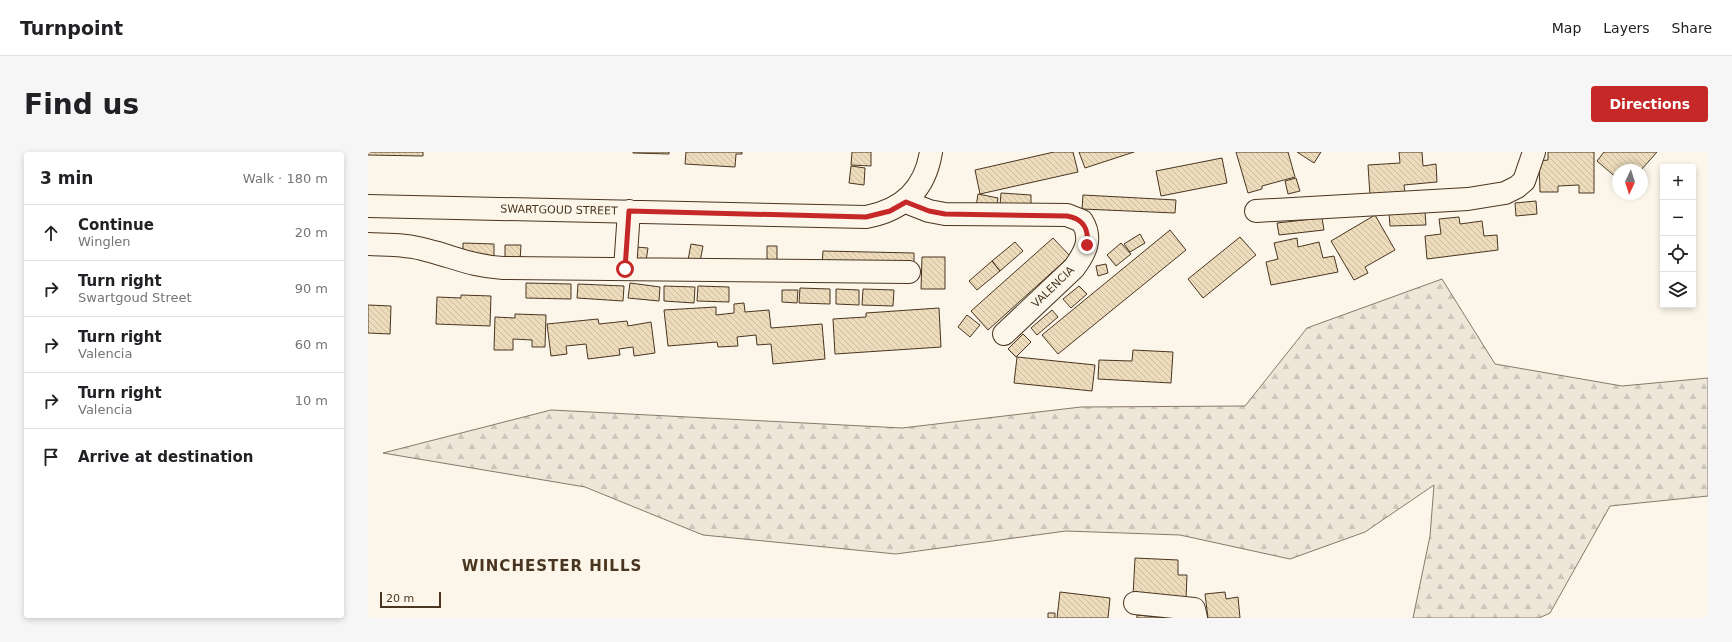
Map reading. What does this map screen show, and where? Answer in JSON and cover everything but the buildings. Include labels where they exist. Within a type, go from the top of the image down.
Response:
[{"type":"street","name":"SWARTGOUD STREET","points":[[368,206],[866,217],[890,211],[906,202],[924,174],[931,152]]},
{"type":"street","points":[[1256,211],[1468,199],[1505,193],[1517,187],[1524,181],[1534,152]]},
{"type":"street","name":"VALENCIA","points":[[906,202],[929,211],[945,214],[1067,216],[1082,221],[1088,235],[1083,256],[1074,268],[1004,334]]},
{"type":"street","points":[[625,269],[629,211]]},
{"type":"street","points":[[368,244],[413,247],[481,267],[909,272]]},
{"type":"street","points":[[1135,603],[1194,609],[1196,618]]},
{"type":"green space","points":[[1442,279],[1495,364],[1622,386],[1708,378],[1708,496],[1610,506],[1550,613],[1539,618],[1413,618],[1430,536],[1434,485],[1365,532],[1290,559],[1180,535],[1066,531],[896,554],[703,535],[585,487],[383,453],[551,410],[902,428],[1081,407],[1245,406],[1307,328]]},
{"type":"district","name":"WINCHESTER HILLS","points":[[552,566]]},
{"type":"route","points":[[625,269],[629,211],[866,217],[890,211],[906,202],[929,211],[945,214],[1075,217],[1082,221],[1087,228],[1087,245]]}]
